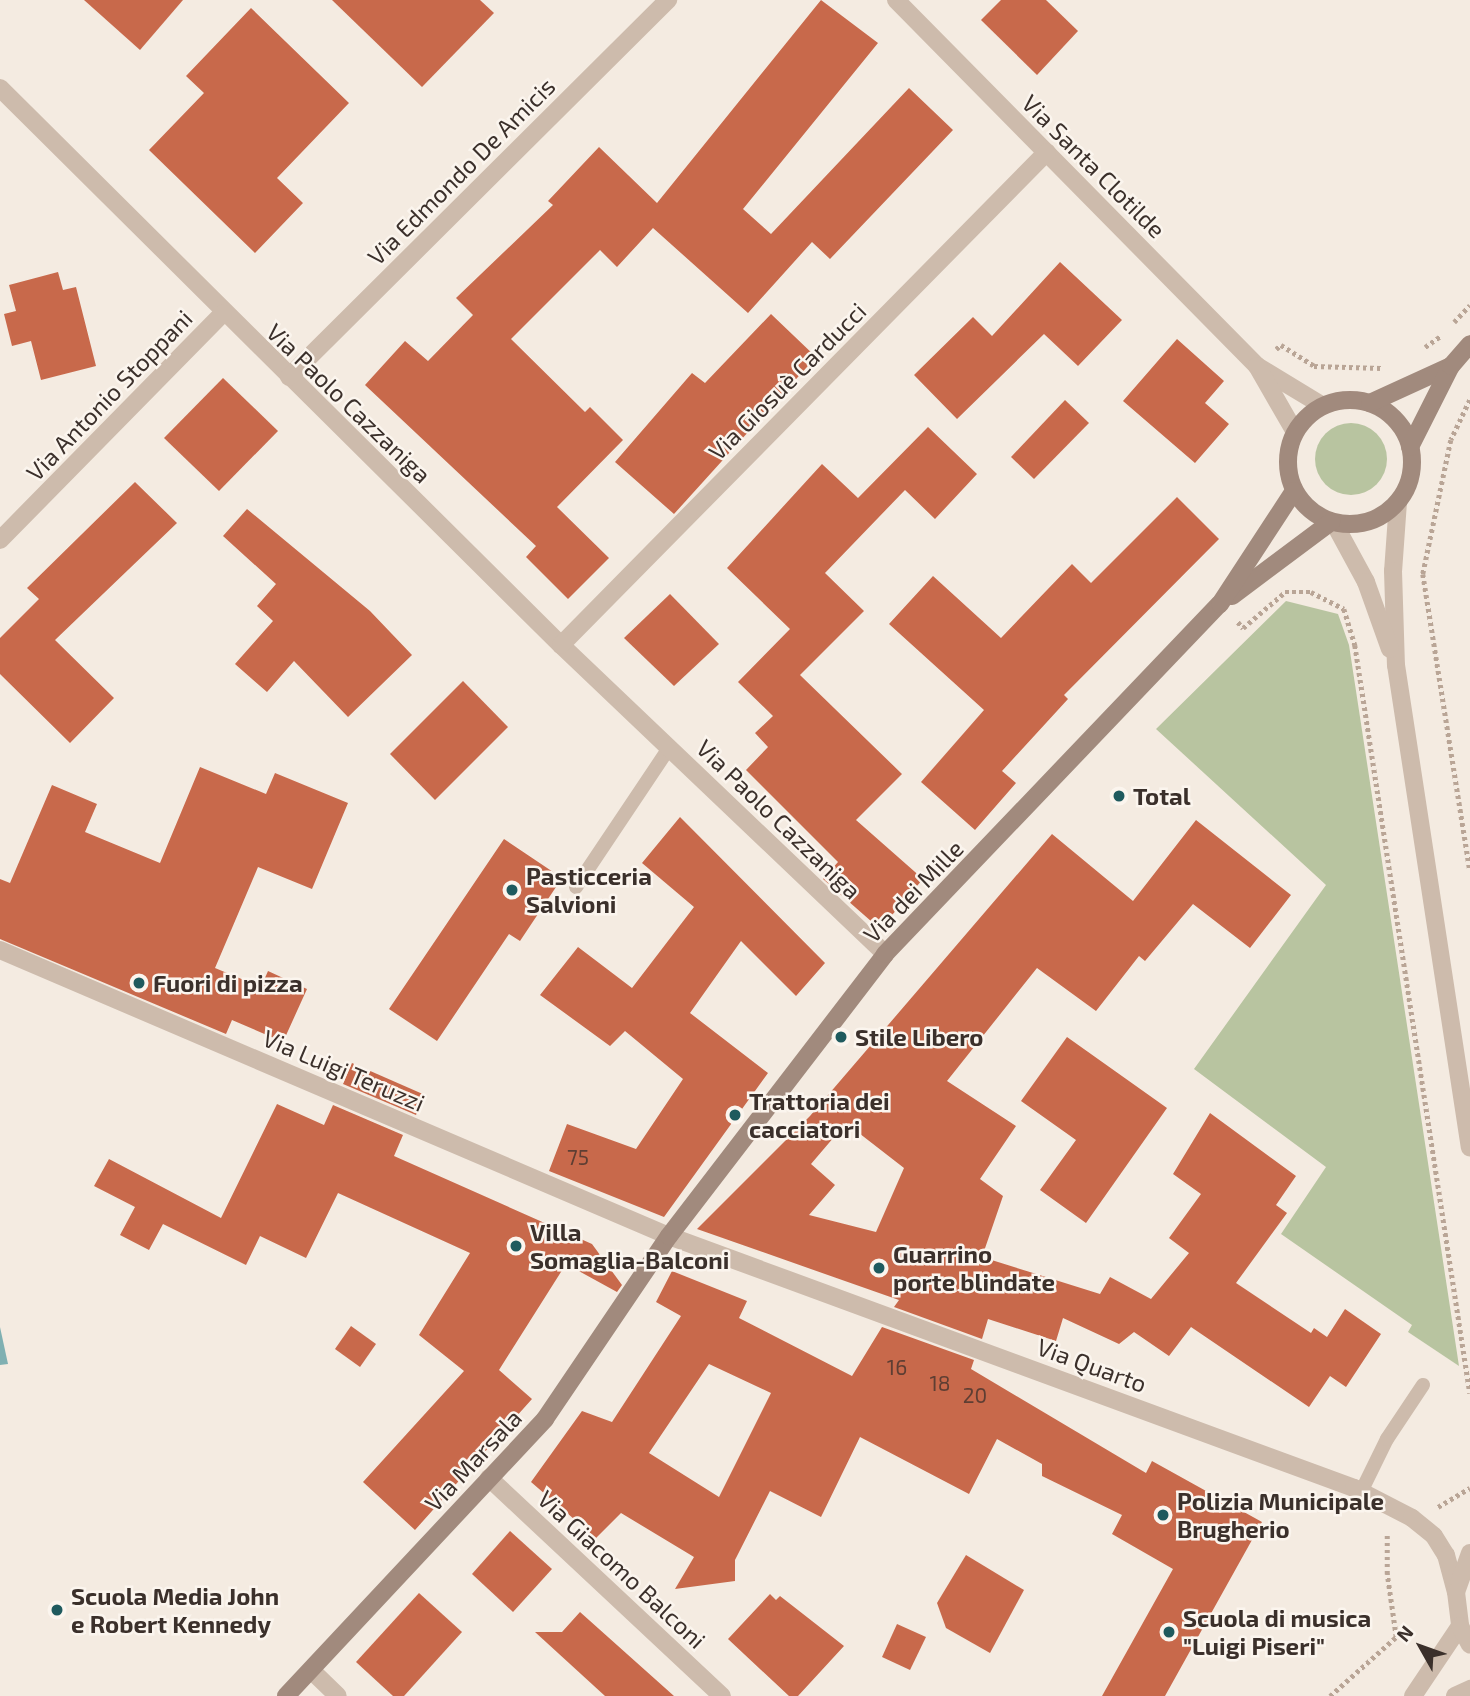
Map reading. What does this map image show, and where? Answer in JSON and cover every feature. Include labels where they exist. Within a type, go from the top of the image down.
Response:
[{"type":"main road","points":[[1410,447],[1388,413],[1370,403],[1346,400],[1323,406],[1295,432],[1288,452],[1294,491],[1309,510],[1332,522],[1369,522],[1398,502],[1408,485],[1410,447],[1451,366],[1470,344]]},
{"type":"main road","points":[[1370,403],[1451,366]]},
{"type":"main road","name":"Via dei Mille","points":[[1220,604],[1294,491]]},
{"type":"main road","name":"Via dei Mille","points":[[669,1236],[885,954],[1220,604],[1332,522]]},
{"type":"main road","name":"Via Marsala","points":[[286,1696],[545,1419],[669,1236]]},
{"type":"street","name":"Via Edmondo De Amicis","points":[[289,377],[668,0]]},
{"type":"street","name":"Via Santa Clotilde","points":[[896,0],[1257,366],[1295,432]]},
{"type":"street","name":"Via Paolo Cazzaniga","points":[[0,88],[223,313],[561,645],[885,954]]},
{"type":"street","name":"Via Giosuè Carducci","points":[[561,645],[1048,152]]},
{"type":"street","name":"Via Antonio Stoppani","points":[[0,540],[223,313]]},
{"type":"street","name":"Via Santa Clotilde","points":[[1257,366],[1323,406]]},
{"type":"street","points":[[1398,502],[1393,571],[1396,665],[1470,1147]]},
{"type":"street","points":[[1332,522],[1366,582],[1396,665]]},
{"type":"street","name":"Via Luigi Teruzzi","points":[[0,950],[669,1236]]},
{"type":"street","name":"Via Quarto","points":[[669,1236],[1361,1492],[1394,1508],[1438,1542],[1456,1592]]},
{"type":"street","name":"Via Giacomo Balconi","points":[[489,1478],[722,1696]]},
{"type":"street","points":[[1470,1553],[1456,1592],[1460,1626],[1470,1645]]},
{"type":"street","points":[[1413,1696],[1460,1626]]},
{"type":"street","points":[[311,1670],[338,1696]]},
{"type":"street","points":[[1455,1696],[1470,1689]]},
{"type":"lane","name":"Via Paolo Cazzaniga","points":[[576,887],[669,748]]},
{"type":"lane","points":[[1361,1492],[1387,1439],[1423,1385]]},
{"type":"path","points":[[1417,354],[1470,305]]},
{"type":"path","points":[[1257,366],[1281,345],[1314,366],[1385,368]]},
{"type":"path","points":[[1470,400],[1451,440],[1423,574],[1470,871]]},
{"type":"path","points":[[1220,604],[1243,628],[1285,592],[1311,592],[1343,610],[1355,645],[1470,1394]]},
{"type":"path","points":[[1427,1503],[1440,1508],[1470,1488]]},
{"type":"path","points":[[1330,1696],[1396,1637],[1387,1574],[1387,1523],[1394,1508]]},
{"type":"green space","points":[[1358,423],[1377,433],[1385,445],[1385,473],[1377,485],[1365,493],[1344,495],[1325,485],[1317,473],[1315,452],[1325,433],[1337,425]]},
{"type":"green space","points":[[1286,601],[1338,614],[1349,645],[1459,1366],[1408,1332],[1412,1325],[1281,1234],[1326,1167],[1194,1069],[1326,885],[1156,729]]},
{"type":"water","points":[[0,1327],[8,1364],[0,1365]]},
{"type":"building","points":[[84,0],[183,0],[140,50]]},
{"type":"building","points":[[332,0],[480,0],[494,13],[422,87]]},
{"type":"building","points":[[821,0],[878,43],[743,209],[771,234],[909,88],[953,130],[830,259],[812,242],[748,313],[653,228],[617,267],[600,250],[511,339],[585,412],[590,407],[623,440],[557,507],[609,558],[568,599],[526,557],[536,546],[365,385],[405,341],[428,361],[473,315],[456,298],[553,205],[548,201],[599,147],[657,203]]},
{"type":"building","points":[[1001,0],[1046,0],[1078,31],[1037,75],[981,20]]},
{"type":"building","points":[[251,8],[349,103],[277,178],[303,203],[255,253],[149,150],[204,93],[186,76]]},
{"type":"building","points":[[1060,262],[1122,320],[1078,366],[1044,334],[957,419],[914,375],[973,317],[992,336]]},
{"type":"building","points":[[58,272],[63,290],[76,287],[96,366],[41,380],[31,341],[12,346],[4,314],[16,311],[9,285]]},
{"type":"building","points":[[771,314],[816,357],[674,514],[615,462],[692,373],[705,383]]},
{"type":"building","points":[[1177,339],[1224,381],[1205,403],[1229,424],[1195,463],[1123,401]]},
{"type":"building","points":[[223,378],[278,431],[219,491],[164,438]]},
{"type":"building","points":[[1065,400],[1089,423],[1034,479],[1011,457]]},
{"type":"building","points":[[928,427],[977,474],[935,519],[905,490],[825,573],[864,611],[800,675],[902,774],[856,820],[923,879],[880,929],[823,879],[838,862],[746,770],[768,747],[755,733],[773,716],[738,682],[790,629],[727,568],[822,464],[858,498]]},
{"type":"building","points":[[135,482],[177,523],[55,640],[114,698],[70,743],[0,674],[0,638],[39,599],[27,588]]},
{"type":"building","points":[[1177,497],[1219,539],[1064,695],[1068,699],[1002,771],[1016,783],[975,830],[921,782],[984,710],[889,624],[933,576],[1001,638],[1072,564],[1091,583]]},
{"type":"building","points":[[247,509],[370,611],[412,655],[348,717],[294,661],[267,692],[235,664],[273,621],[257,606],[276,584],[223,536]]},
{"type":"building","points":[[670,594],[719,644],[674,686],[624,638]]},
{"type":"building","points":[[463,681],[508,727],[435,800],[390,754]]},
{"type":"building","points":[[200,767],[266,794],[275,773],[348,803],[312,889],[258,867],[215,968],[261,987],[268,971],[307,989],[283,1042],[232,1020],[226,1034],[0,939],[0,879],[10,883],[52,785],[97,804],[85,832],[160,863]]},
{"type":"building","points":[[680,817],[825,963],[796,996],[741,941],[690,1013],[768,1073],[664,1217],[549,1171],[567,1124],[636,1149],[683,1079],[625,1031],[610,1046],[540,995],[578,947],[632,988],[694,907],[642,863]]},
{"type":"building","points":[[1196,820],[1291,895],[1250,948],[1193,904],[1145,961],[1139,956],[1096,1011],[1037,968],[947,1081],[1016,1126],[980,1179],[1003,1196],[982,1257],[1100,1294],[1110,1277],[1151,1299],[1189,1253],[1169,1238],[1201,1194],[1173,1174],[1210,1113],[1296,1176],[1276,1205],[1287,1213],[1236,1283],[1311,1333],[1314,1328],[1327,1337],[1345,1309],[1381,1334],[1346,1387],[1330,1376],[1309,1407],[1191,1327],[1169,1356],[1134,1332],[1119,1344],[1063,1318],[1056,1341],[988,1319],[982,1339],[894,1307],[899,1300],[697,1229],[810,1116],[1052,834],[1133,901]],"holes":[[[846,1123],[904,1168],[876,1232],[809,1215],[835,1185],[811,1164]]]},
{"type":"building","points":[[504,839],[562,878],[520,941],[509,934],[437,1041],[389,1009]]},
{"type":"building","points":[[1067,1037],[1167,1108],[1086,1223],[1040,1190],[1076,1140],[1021,1101]]},
{"type":"building","points":[[352,1063],[425,1095],[416,1115],[343,1084]]},
{"type":"building","points":[[277,1104],[324,1125],[333,1105],[403,1135],[394,1156],[592,1244],[622,1285],[617,1292],[566,1264],[499,1370],[532,1399],[415,1530],[363,1482],[464,1371],[419,1335],[470,1253],[338,1193],[306,1258],[260,1236],[246,1265],[163,1224],[149,1250],[120,1235],[135,1207],[94,1186],[109,1159],[221,1218]]},
{"type":"building","points":[[672,1271],[747,1301],[739,1318],[852,1376],[882,1327],[974,1360],[971,1369],[1146,1473],[1152,1461],[1262,1522],[1165,1696],[1102,1696],[1173,1569],[1112,1534],[1122,1515],[1042,1476],[1042,1464],[997,1439],[969,1494],[860,1437],[821,1517],[770,1491],[735,1560],[735,1581],[675,1589],[694,1557],[621,1513],[596,1538],[531,1482],[582,1411],[612,1422],[681,1316],[656,1302]],"holes":[[[709,1364],[771,1393],[719,1497],[649,1453]]]},
{"type":"building","points":[[351,1326],[376,1344],[360,1367],[335,1349]]},
{"type":"building","points":[[510,1531],[552,1569],[513,1612],[472,1574]]},
{"type":"building","points":[[966,1555],[1024,1590],[990,1653],[946,1628],[937,1603]]},
{"type":"building","points":[[419,1593],[462,1632],[404,1696],[393,1696],[356,1662]]},
{"type":"building","points":[[770,1594],[776,1600],[780,1596],[844,1646],[798,1696],[789,1696],[728,1639]]},
{"type":"building","points":[[580,1612],[674,1696],[605,1696],[535,1632],[562,1632]]},
{"type":"building","points":[[897,1624],[926,1637],[910,1670],[882,1657]]},
{"type":"place","name":"Total","points":[[1119,796]]},
{"type":"place","name":"Pasticceria Salvioni","points":[[512,890]]},
{"type":"place","name":"Fuori di pizza","points":[[139,983]]},
{"type":"place","name":"Stile Libero","points":[[841,1037]]},
{"type":"place","name":"Trattoria dei cacciatori","points":[[735,1115]]},
{"type":"place","name":"Villa Somaglia-Balconi","points":[[516,1246]]},
{"type":"place","name":"Guarrino porte blindate","points":[[879,1268]]},
{"type":"place","name":"Polizia Municipale Brugherio","points":[[1163,1515]]},
{"type":"place","name":"Scuola Media John e Robert Kennedy","points":[[57,1610]]},
{"type":"place","name":"Scuola di musica \"Luigi Piseri\"","points":[[1169,1632]]}]
